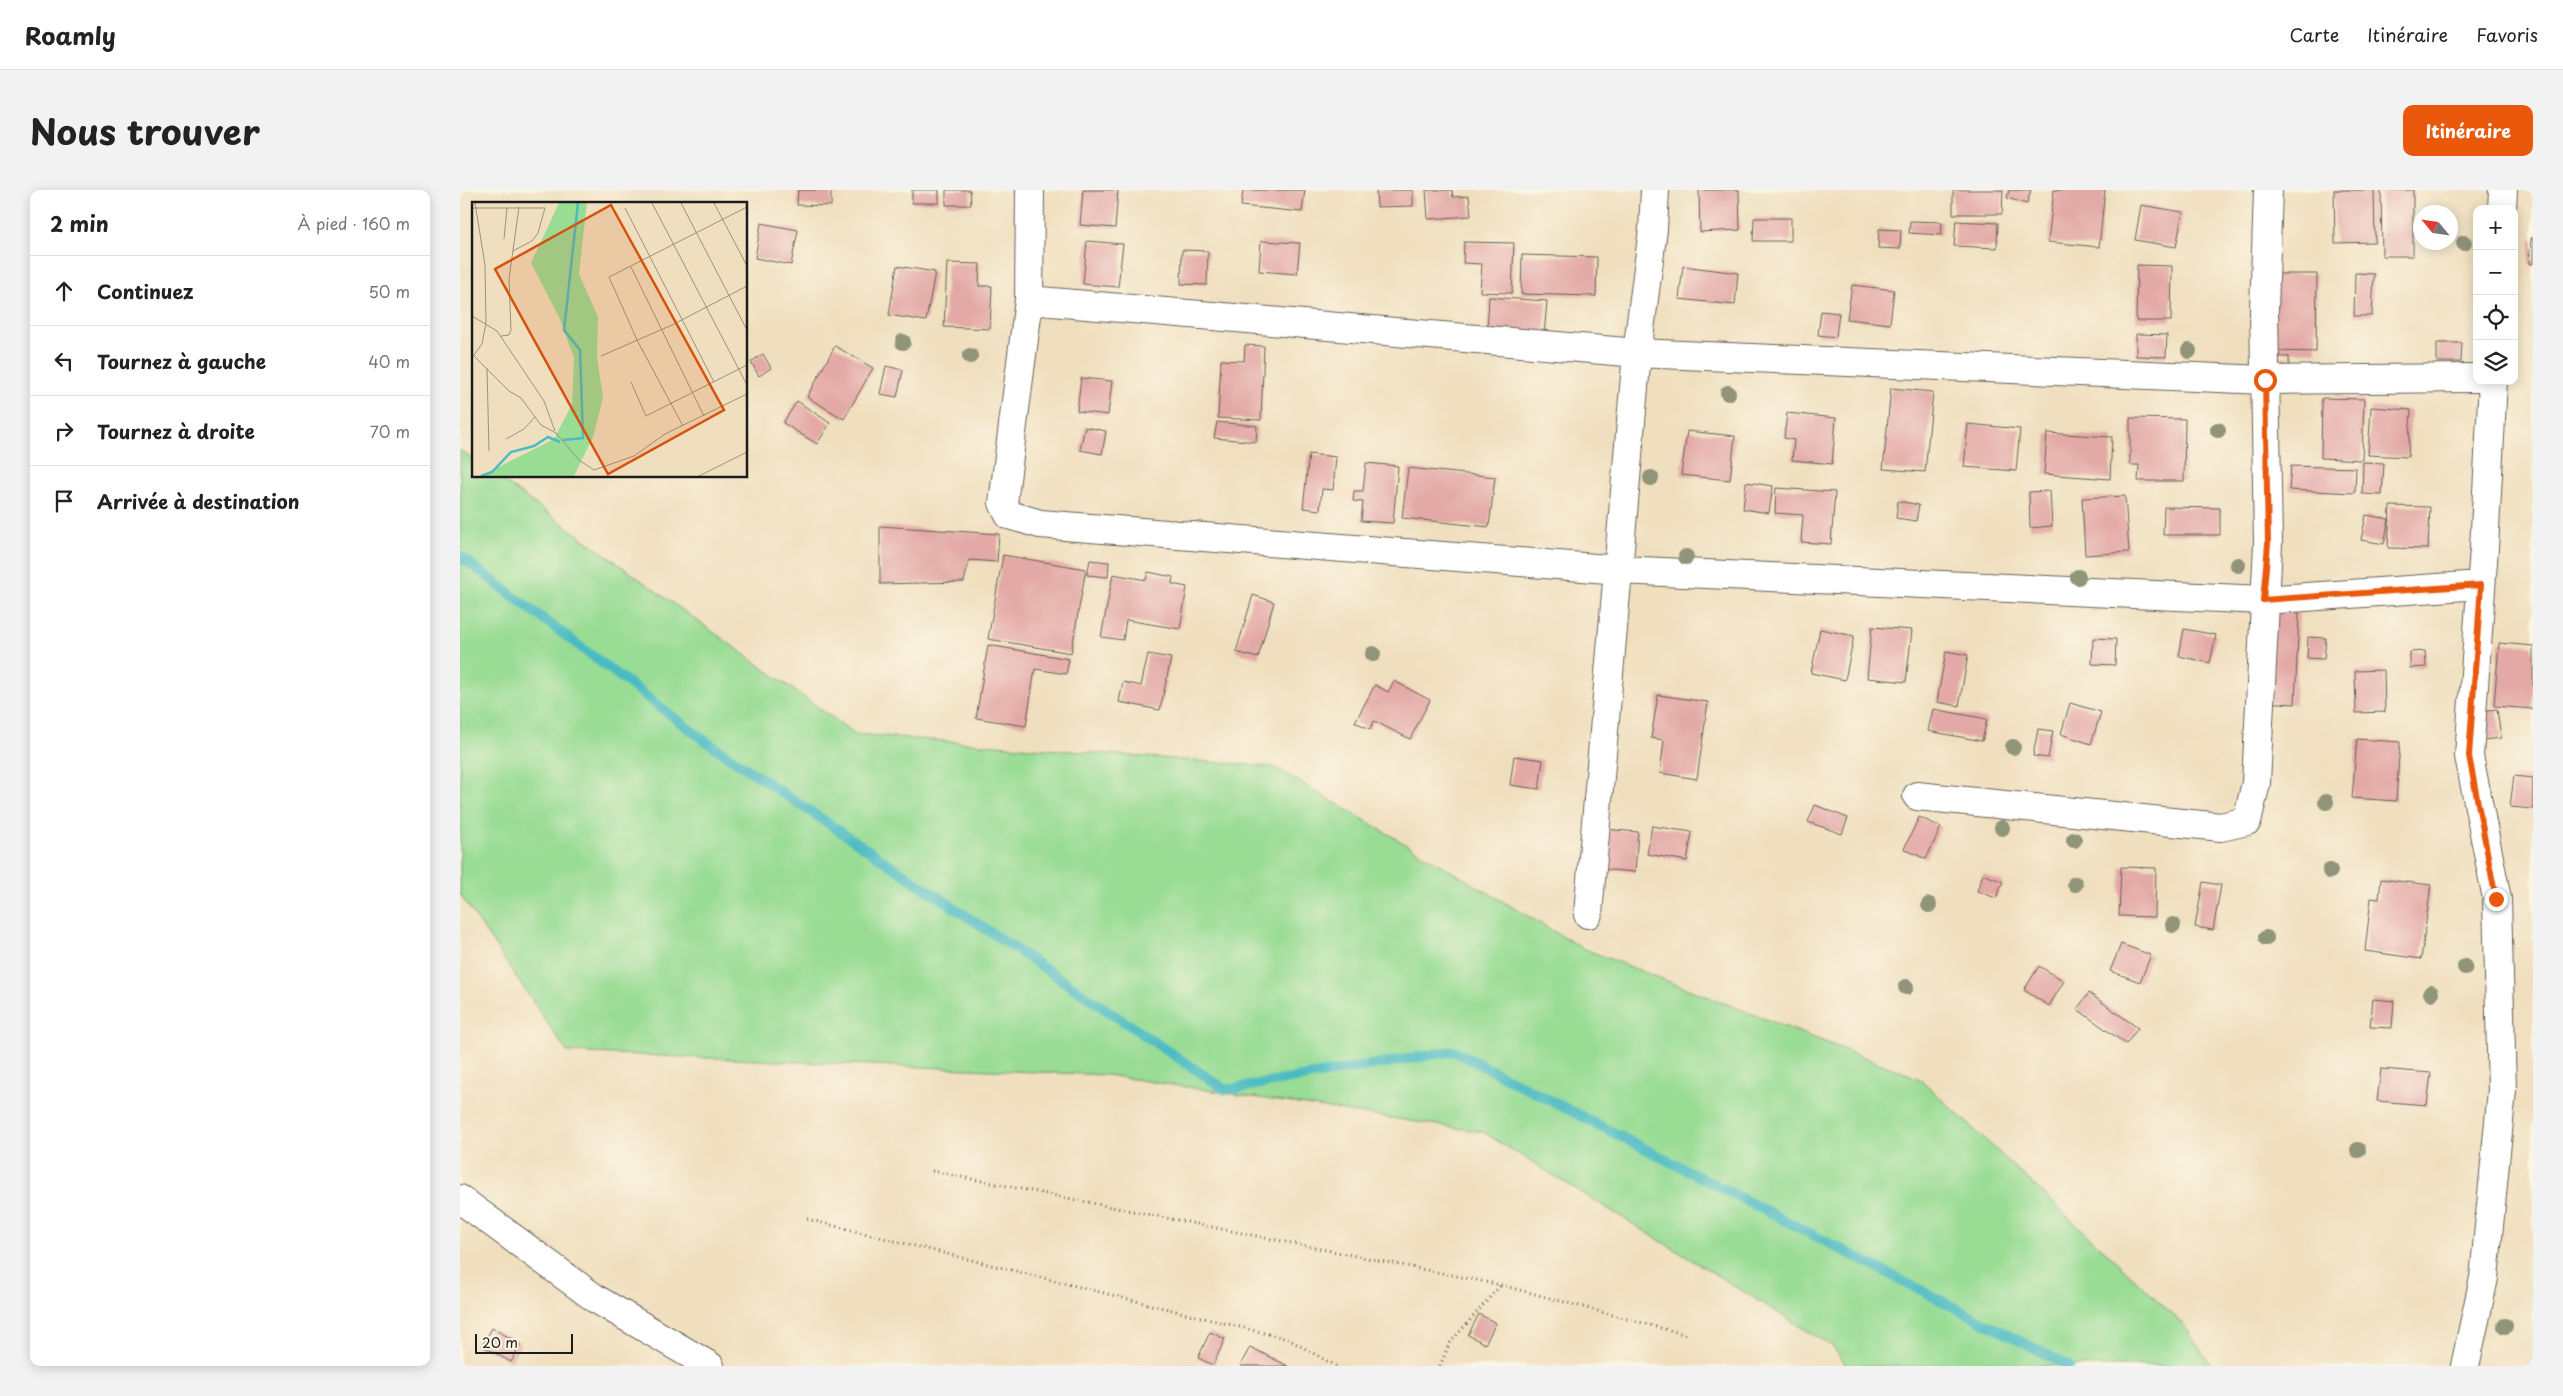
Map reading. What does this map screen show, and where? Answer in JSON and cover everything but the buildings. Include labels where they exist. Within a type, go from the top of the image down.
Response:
[{"type":"street","points":[[1030,190],[1029,300],[1003,503],[1009,515],[1040,524],[1620,570],[2263,600],[2481,585]]},
{"type":"street","points":[[1588,914],[1620,570],[1637,353],[1653,229],[1655,190]]},
{"type":"street","points":[[1917,796],[2221,827],[2247,821],[2256,783],[2263,600],[2268,544],[2264,310],[2268,190]]},
{"type":"street","points":[[2502,205],[2503,190]]},
{"type":"street","points":[[1029,300],[1637,353],[2265,380],[2473,378]]},
{"type":"street","points":[[2465,1366],[2484,1278],[2502,1090],[2496,899],[2469,756],[2493,385]]},
{"type":"street","points":[[460,1198],[596,1299],[710,1366]]},
{"type":"path","points":[[932,1171],[1501,1285],[1687,1335]]},
{"type":"path","points":[[808,1219],[1288,1339],[1336,1366]]},
{"type":"path","points":[[1440,1366],[1449,1344],[1501,1285]]},
{"type":"green space","points":[[460,450],[472,459],[472,478],[499,478],[855,734],[1274,767],[1582,948],[1920,1079],[2183,1324],[2212,1366],[1847,1366],[1832,1346],[1483,1132],[1107,1075],[567,1052],[460,894]]},
{"type":"waterway","points":[[460,556],[704,740],[1226,1090],[1454,1051],[2069,1366]]},
{"type":"route","points":[[2265,380],[2268,544],[2263,600],[2481,585],[2469,756],[2496,899]]}]
